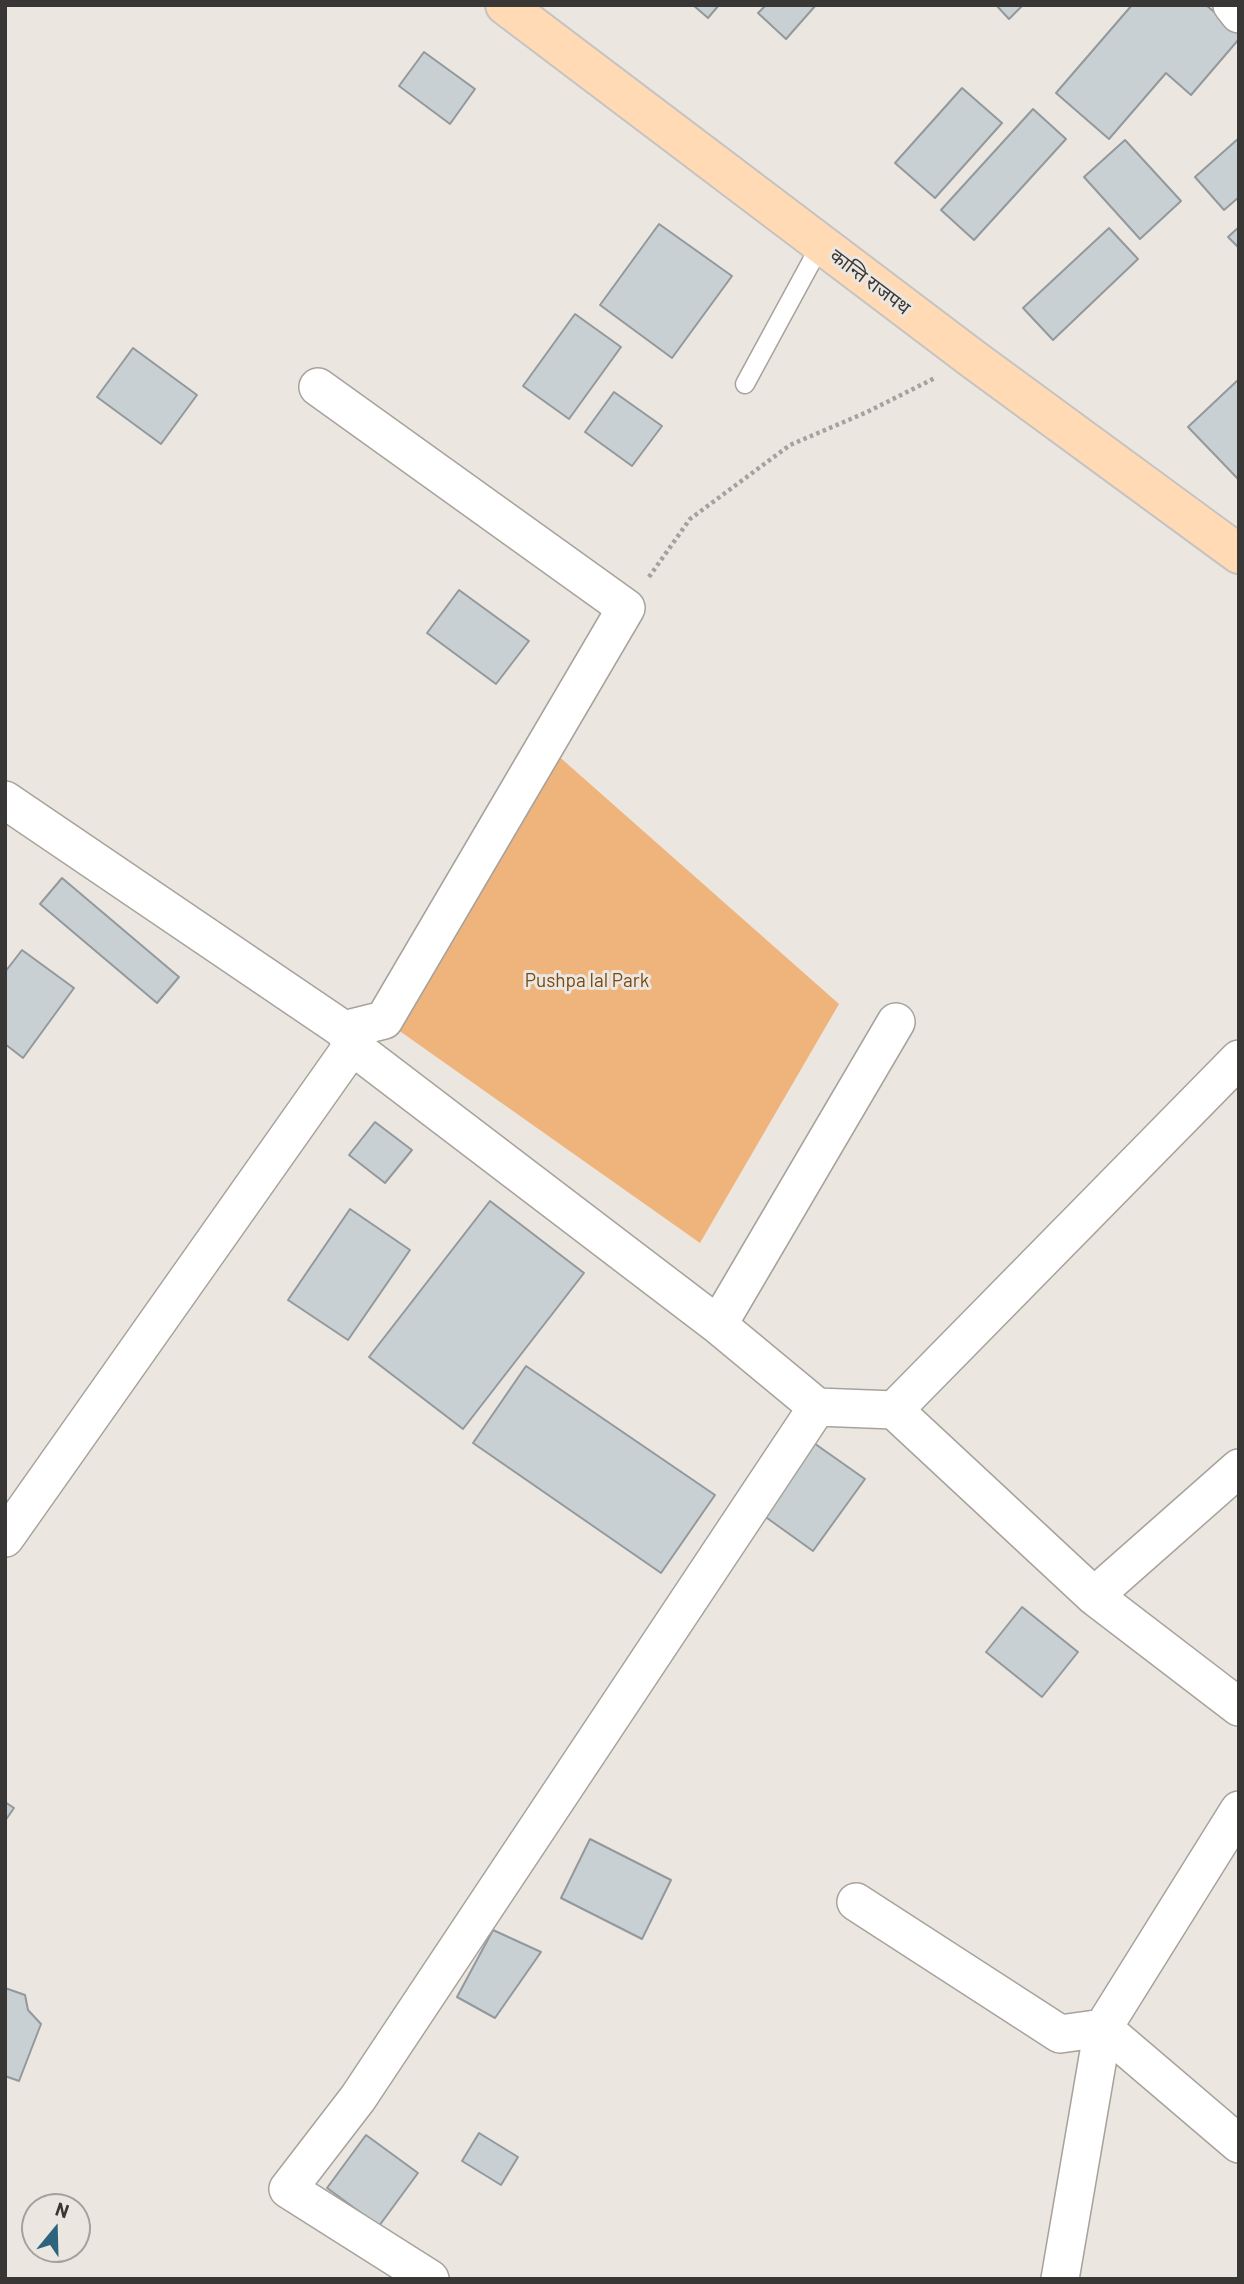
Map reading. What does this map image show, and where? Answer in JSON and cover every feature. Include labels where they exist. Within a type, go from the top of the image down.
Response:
[{"type":"main road","name":"कान्ति राजपथ","points":[[505,5],[973,359],[1239,554]]},
{"type":"street","points":[[1232,5],[1239,14]]},
{"type":"street","points":[[5,1538],[348,1038],[384,1020],[626,608],[318,387]]},
{"type":"street","points":[[5,800],[348,1038],[718,1325],[817,1407],[894,1410],[1094,1596],[1239,1707]]},
{"type":"street","points":[[718,1325],[896,1022]]},
{"type":"street","points":[[894,1410],[1239,1059]]},
{"type":"street","points":[[430,2279],[288,2189],[358,2098],[817,1407]]},
{"type":"street","points":[[1094,1596],[1239,1468]]},
{"type":"street","points":[[1060,2279],[1103,2028],[1239,1810]]},
{"type":"street","points":[[856,1902],[1060,2034],[1103,2028],[1239,2144]]},
{"type":"lane","points":[[745,384],[821,244]]},
{"type":"path","points":[[626,608],[691,519],[790,445],[867,412],[973,359]]},
{"type":"green space","name":"Pushpa lal Park","points":[[555,753],[839,1004],[700,1243],[384,1020]]},
{"type":"building","points":[[693,5],[719,5],[708,18]]},
{"type":"building","points":[[766,5],[816,5],[786,39],[758,13]]},
{"type":"building","points":[[996,5],[1023,5],[1009,19]]},
{"type":"building","points":[[1132,5],[1206,5],[1239,33],[1239,39],[1191,95],[1166,73],[1109,139],[1056,93]]},
{"type":"building","points":[[424,52],[475,89],[450,124],[399,86]]},
{"type":"building","points":[[962,88],[1002,123],[935,198],[895,163]]},
{"type":"building","points":[[1033,109],[1066,139],[974,240],[941,210]]},
{"type":"building","points":[[1239,138],[1239,197],[1224,210],[1195,177]]},
{"type":"building","points":[[1125,140],[1181,201],[1140,239],[1084,177]]},
{"type":"building","points":[[659,224],[732,276],[672,358],[600,305]]},
{"type":"building","points":[[1239,227],[1239,248],[1228,237]]},
{"type":"building","points":[[1109,228],[1138,259],[1053,340],[1023,308]]},
{"type":"building","points":[[575,314],[621,347],[569,419],[523,386]]},
{"type":"building","points":[[133,348],[197,395],[161,444],[97,397]]},
{"type":"building","points":[[1239,379],[1239,480],[1188,427]]},
{"type":"building","points":[[614,392],[662,426],[632,466],[585,432]]},
{"type":"building","points":[[459,590],[529,641],[496,684],[427,633]]},
{"type":"building","points":[[62,878],[179,977],[157,1003],[40,904]]},
{"type":"building","points":[[22,950],[74,988],[23,1058],[5,1044],[5,972]]},
{"type":"building","points":[[375,1122],[412,1150],[385,1183],[349,1155]]},
{"type":"building","points":[[490,1201],[584,1273],[463,1429],[369,1357]]},
{"type":"building","points":[[350,1209],[410,1250],[348,1340],[288,1300]]},
{"type":"building","points":[[526,1366],[715,1495],[661,1573],[473,1443]]},
{"type":"building","points":[[811,1441],[865,1479],[813,1551],[760,1513]]},
{"type":"building","points":[[1022,1607],[1078,1652],[1042,1697],[986,1652]]},
{"type":"building","points":[[5,1802],[14,1808],[5,1821]]},
{"type":"building","points":[[590,1839],[671,1880],[642,1939],[561,1898]]},
{"type":"building","points":[[493,1930],[541,1952],[495,2018],[457,1997]]},
{"type":"building","points":[[5,1988],[25,1995],[28,2010],[41,2024],[19,2081],[5,2076]]},
{"type":"building","points":[[479,2133],[518,2157],[501,2185],[462,2161]]},
{"type":"building","points":[[366,2135],[418,2173],[379,2226],[327,2188]]}]
